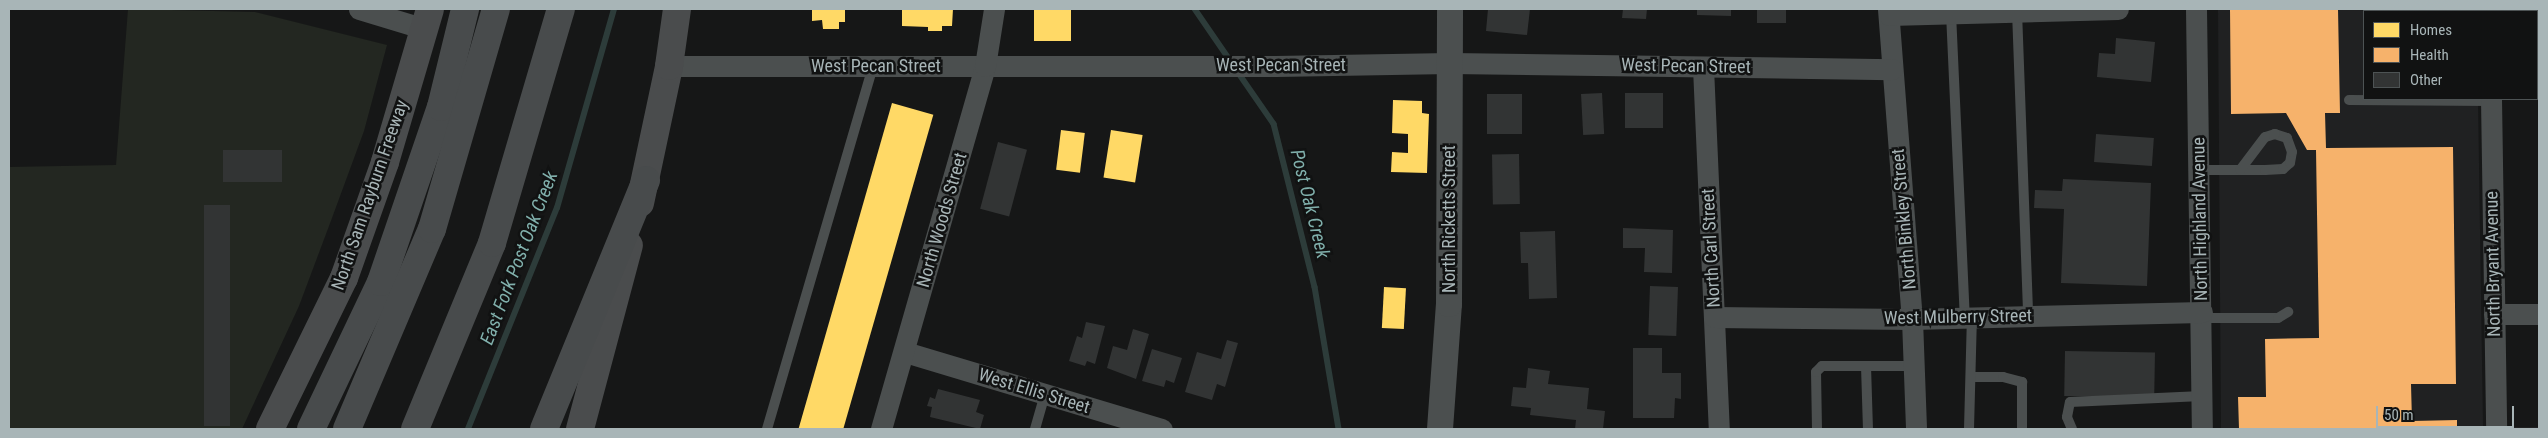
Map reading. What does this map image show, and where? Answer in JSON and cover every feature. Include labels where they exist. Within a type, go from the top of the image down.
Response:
[{"type":"highway","points":[[311,429],[381,282],[441,107],[464,9]]},
{"type":"highway","points":[[346,429],[432,229],[496,9]]},
{"type":"highway","points":[[415,429],[492,243],[562,9]]},
{"type":"highway","points":[[544,429],[611,274],[646,180]]},
{"type":"main road","points":[[580,429],[646,180],[669,66],[677,9]]},
{"type":"main road","name":"North Sam Rayburn Freeway","points":[[270,429],[344,278],[385,162],[428,19]]},
{"type":"street","points":[[359,9],[428,19]]},
{"type":"street","name":"North Woods Street","points":[[881,429],[906,352],[985,66],[994,9]]},
{"type":"street","name":"North Ricketts Street","points":[[1440,429],[1449,304],[1450,9]]},
{"type":"street","points":[[1889,12],[1951,13],[2118,9]]},
{"type":"street","name":"North Highland Avenue","points":[[2196,9],[2202,315],[2202,429]]},
{"type":"street","name":"North Binkley Street","points":[[1889,12],[1912,319],[1916,429]]},
{"type":"street","name":"West Pecan Street","points":[[669,66],[1275,66],[1450,63],[1892,69]]},
{"type":"street","name":"North Carl Street","points":[[1703,67],[1718,429]]},
{"type":"street","name":"North Bryant Avenue","points":[[2491,100],[2496,429]]},
{"type":"street","points":[[2494,314],[2539,314]]},
{"type":"street","name":"West Mulberry Street","points":[[1714,317],[1912,319],[2202,315]]},
{"type":"street","name":"West Ellis Street","points":[[906,352],[1162,429]]},
{"type":"lane","points":[[2017,11],[2028,316]]},
{"type":"lane","points":[[1951,13],[1968,317],[1969,429]]},
{"type":"lane","points":[[767,429],[873,66]]},
{"type":"lane","points":[[2350,100],[2491,100]]},
{"type":"lane","points":[[2199,170],[2240,170],[2283,169],[2290,163],[2292,152],[2287,138],[2275,134],[2265,137],[2240,170]]},
{"type":"lane","points":[[2202,315],[2278,318],[2288,312]]},
{"type":"lane","points":[[1817,429],[1816,372],[1822,366],[1914,366]]},
{"type":"lane","points":[[1866,366],[1868,429]]},
{"type":"lane","points":[[1970,378],[2003,377],[2022,382],[2022,429]]},
{"type":"lane","points":[[1034,429],[1045,394]]},
{"type":"lane","points":[[2072,429],[2067,417],[2070,402],[2202,396]]},
{"type":"shaded area","points":[[128,9],[255,12],[387,45],[364,131],[299,306],[242,429],[9,429],[9,167],[116,165]]},
{"type":"shaded area","points":[[2218,9],[2476,9],[2363,10],[2363,100],[2478,100],[2483,427],[2539,427],[2539,429],[2221,429]]},
{"type":"building: Homes","points":[[812,9],[845,9],[845,22],[839,22],[839,29],[823,29],[822,20],[812,21]]},
{"type":"building: Homes","points":[[902,9],[953,9],[952,26],[942,26],[942,31],[928,31],[928,27],[902,26]]},
{"type":"building: Homes","points":[[1034,9],[1071,9],[1071,41],[1034,41]]},
{"type":"building: Homes","points":[[1393,100],[1422,101],[1422,113],[1429,114],[1427,173],[1391,172],[1392,152],[1408,153],[1408,134],[1392,133]]},
{"type":"building: Homes","points":[[892,103],[933,115],[843,429],[799,429]]},
{"type":"building: Homes","points":[[1061,130],[1085,133],[1080,173],[1056,170]]},
{"type":"building: Homes","points":[[1111,130],[1143,135],[1135,182],[1103,177]]},
{"type":"building: Homes","points":[[1384,287],[1406,288],[1404,329],[1382,328]]},
{"type":"building: Health","points":[[2230,9],[2338,9],[2340,113],[2325,113],[2326,148],[2453,147],[2456,384],[2411,384],[2412,421],[2457,420],[2457,429],[2239,429],[2238,397],[2266,397],[2265,339],[2319,338],[2316,150],[2307,150],[2286,113],[2231,114]]},
{"type":"building: Other","points":[[1488,9],[1530,9],[1527,35],[1486,31]]},
{"type":"building: Other","points":[[1623,9],[1647,9],[1646,19],[1622,18]]},
{"type":"building: Other","points":[[1697,9],[1731,9],[1731,16],[1697,15]]},
{"type":"building: Other","points":[[1757,9],[1786,9],[1786,23],[1757,23]]},
{"type":"building: Other","points":[[2116,38],[2155,42],[2151,82],[2097,77],[2099,53],[2115,54]]},
{"type":"building: Other","points":[[1602,93],[1604,134],[1583,135],[1581,94]]},
{"type":"building: Other","points":[[1625,93],[1663,93],[1663,128],[1625,128]]},
{"type":"building: Other","points":[[1487,94],[1522,94],[1522,134],[1487,134]]},
{"type":"building: Other","points":[[2096,134],[2154,138],[2152,166],[2094,162]]},
{"type":"building: Other","points":[[998,142],[1027,150],[1009,216],[980,209]]},
{"type":"building: Other","points":[[223,150],[282,150],[282,182],[223,182]]},
{"type":"building: Other","points":[[1492,154],[1519,154],[1520,204],[1493,204]]},
{"type":"building: Other","points":[[2063,179],[2151,183],[2147,286],[2061,283],[2064,209],[2034,208],[2035,190],[2062,191]]},
{"type":"building: Other","points":[[204,205],[230,205],[230,426],[204,426]]},
{"type":"building: Other","points":[[1623,228],[1673,230],[1672,273],[1644,272],[1645,248],[1623,248]]},
{"type":"building: Other","points":[[1555,231],[1557,298],[1529,299],[1528,263],[1521,263],[1520,232]]},
{"type":"building: Other","points":[[1650,286],[1678,287],[1676,336],[1648,335]]},
{"type":"building: Other","points":[[1086,322],[1105,326],[1095,364],[1087,361],[1085,366],[1069,361],[1077,336],[1082,338]]},
{"type":"building: Other","points":[[1133,329],[1149,334],[1136,379],[1107,368],[1113,346],[1127,350]]},
{"type":"building: Other","points":[[1227,340],[1238,343],[1225,387],[1217,384],[1212,400],[1185,392],[1197,352],[1221,359]]},
{"type":"building: Other","points":[[1633,348],[1662,348],[1662,373],[1681,373],[1681,399],[1675,398],[1674,418],[1633,418]]},
{"type":"building: Other","points":[[1152,349],[1182,358],[1174,383],[1166,380],[1164,387],[1142,381]]},
{"type":"building: Other","points":[[2065,351],[2155,353],[2154,398],[2064,396]]},
{"type":"building: Other","points":[[1528,368],[1550,371],[1548,384],[1589,388],[1587,409],[1605,411],[1603,429],[1575,429],[1576,420],[1530,415],[1531,408],[1511,406],[1513,387],[1526,388]]},
{"type":"building: Other","points":[[938,389],[980,400],[976,412],[984,415],[980,429],[930,417],[932,407],[927,406],[930,397],[935,399]]},
{"type":"waterway","name":"East Fork Post Oak Creek","points":[[468,429],[557,208],[614,9]]},
{"type":"waterway","name":"Post Oak Creek","points":[[1195,9],[1230,60]]},
{"type":"waterway","name":"Post Oak Creek","points":[[1238,72],[1274,124],[1315,287],[1339,429]]}]
